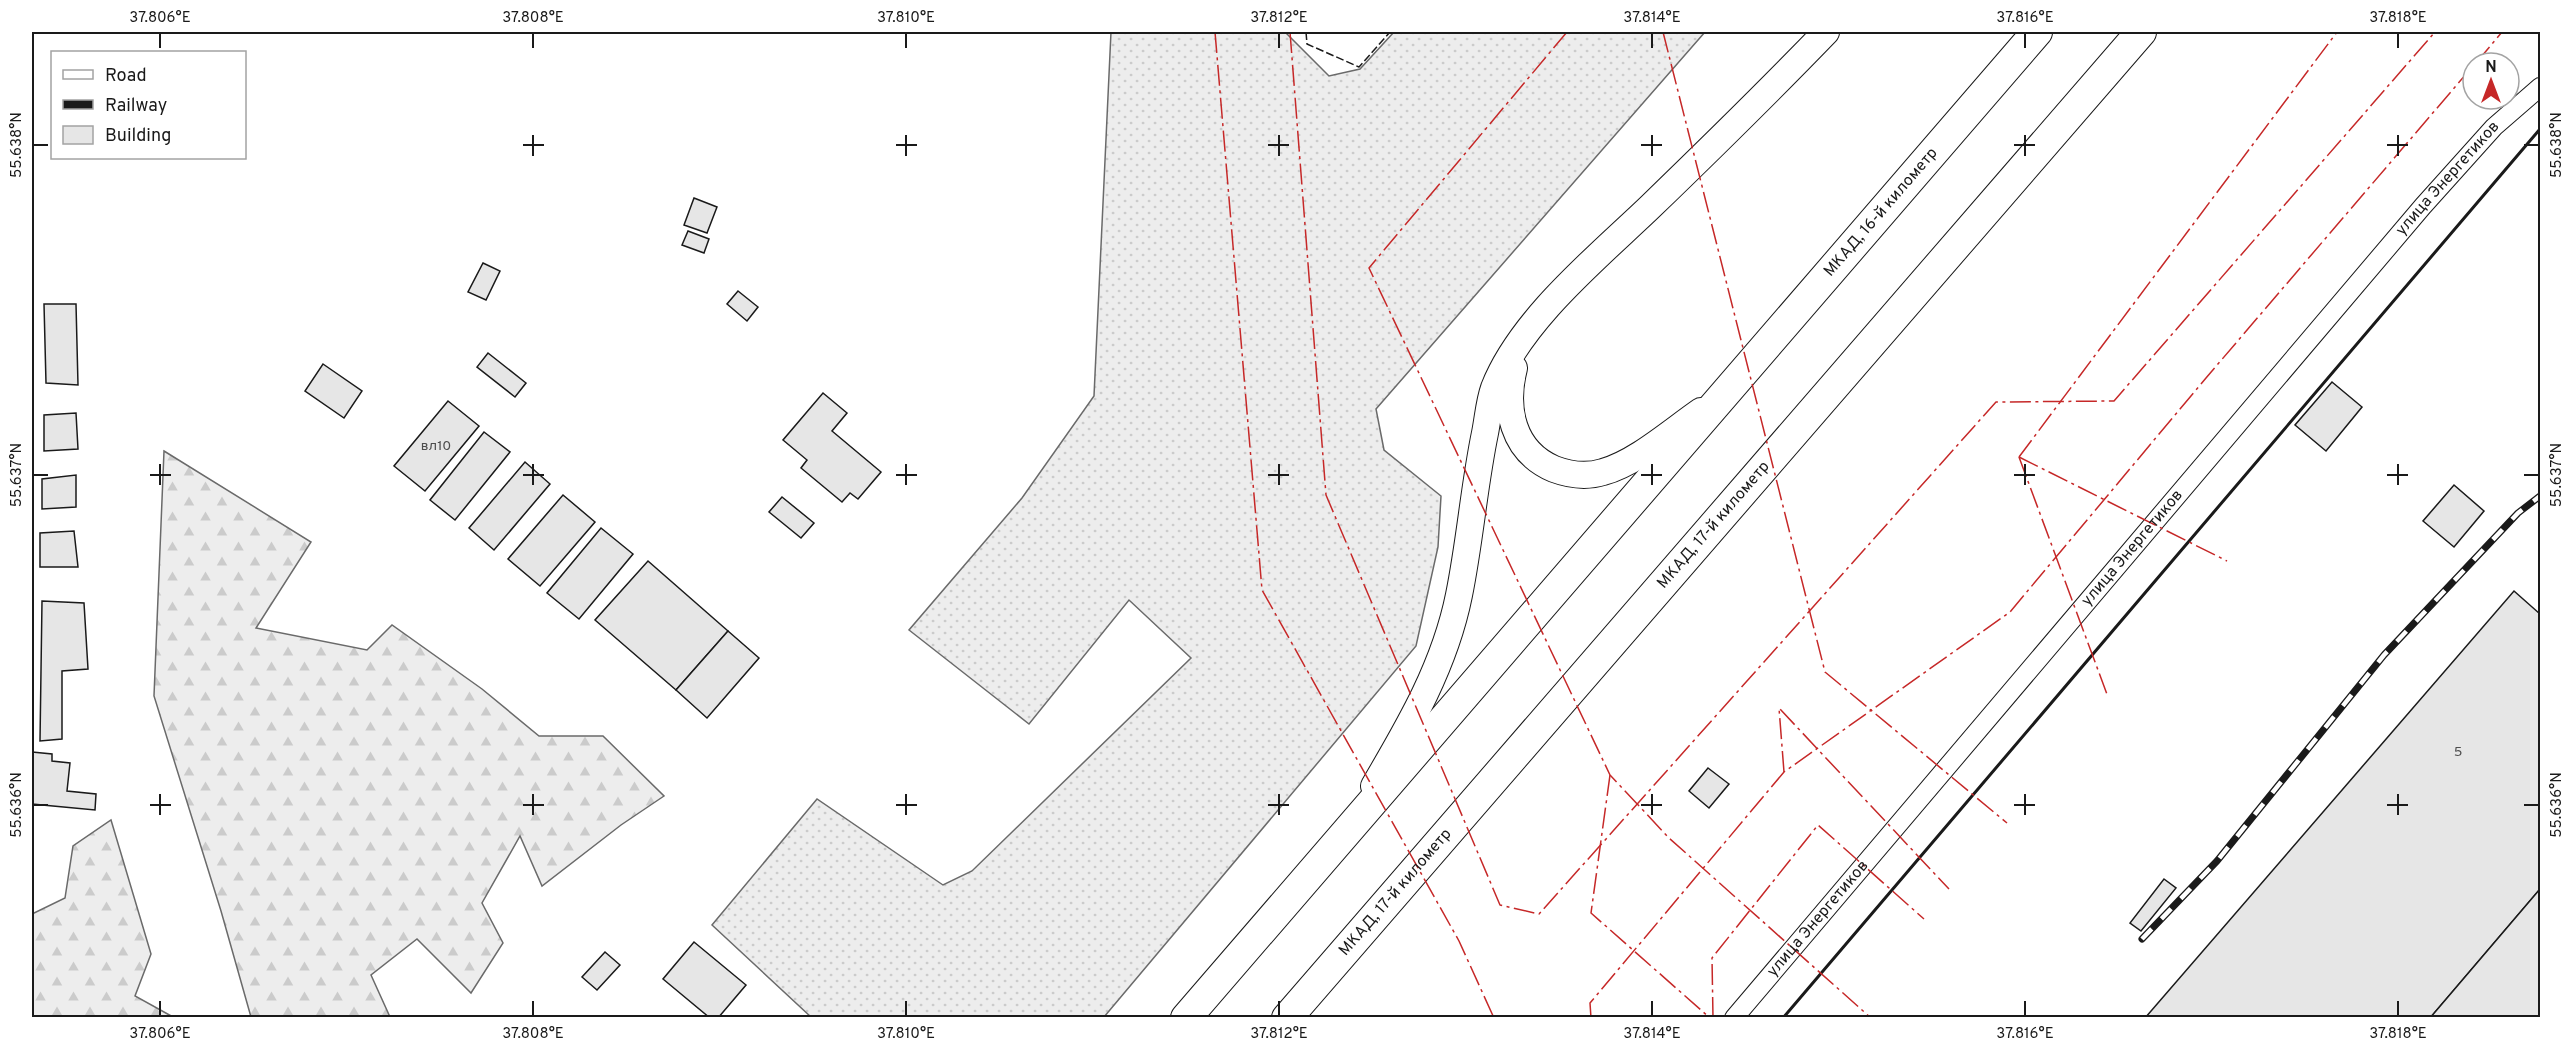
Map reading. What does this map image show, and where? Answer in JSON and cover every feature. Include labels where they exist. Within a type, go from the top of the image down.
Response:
[{"type":"highway","name":"МКАД, 16-й километр","points":[[1724,396],[2037,32]]},
{"type":"highway","name":"МКАД, 17-й километр","points":[[1287,1017],[2140,32]]},
{"type":"highway","points":[[1185,1017],[1724,396]]},
{"type":"main road","points":[[1350,828],[1409,727],[1433,677],[1451,631],[1493,390],[1503,368],[1544,309],[1750,110],[1826,32]]},
{"type":"main road","points":[[1520,344],[1510,389],[1509,405],[1513,426],[1521,445],[1542,464],[1562,472],[1584,476],[1623,465],[1724,396]]},
{"type":"street","name":"улица Энергетиков","points":[[1734,1017],[2423,206],[2494,127],[2541,87]]},
{"type":"green space","points":[[1111,32],[1285,32],[1329,76],[1360,69],[1394,32],[1705,32],[1376,409],[1384,450],[1441,496],[1438,547],[1416,646],[1104,1017],[811,1017],[712,925],[817,799],[943,885],[972,871],[1191,658],[1129,600],[1029,724],[909,630],[1022,498],[1094,396]]},
{"type":"green space","points":[[164,451],[311,542],[256,628],[367,650],[392,625],[482,689],[539,736],[603,736],[664,796],[621,825],[542,886],[520,836],[482,903],[503,943],[471,993],[417,939],[371,975],[390,1017],[251,1017],[221,911],[154,696]]},
{"type":"green space","points":[[111,820],[151,954],[135,996],[173,1017],[32,1017],[32,914],[65,898],[73,846]]},
{"type":"building","points":[[694,198],[717,207],[707,233],[684,225]]},
{"type":"building","points":[[688,231],[709,239],[704,253],[682,245]]},
{"type":"building","points":[[483,263],[500,271],[486,300],[468,292]]},
{"type":"building","points":[[738,291],[758,307],[747,321],[727,304]]},
{"type":"building","points":[[44,304],[76,304],[78,385],[46,383]]},
{"type":"building","points":[[488,353],[526,383],[515,397],[477,367]]},
{"type":"building","points":[[323,364],[362,391],[344,418],[305,391]]},
{"type":"building","points":[[2332,382],[2362,407],[2326,451],[2295,425]]},
{"type":"building","points":[[823,393],[847,413],[832,431],[881,472],[858,499],[850,493],[842,502],[801,468],[807,460],[783,440]]},
{"type":"building","points":[[448,401],[479,426],[425,491],[394,466]]},
{"type":"building","points":[[76,413],[78,449],[44,451],[44,415]]},
{"type":"building","points":[[484,432],[510,452],[455,520],[430,500]]},
{"type":"building","points":[[525,462],[550,484],[494,550],[469,528]]},
{"type":"building","points":[[76,475],[76,507],[42,509],[42,479]]},
{"type":"building","points":[[2454,485],[2484,511],[2454,547],[2423,521]]},
{"type":"building","points":[[563,495],[595,522],[540,586],[508,559]]},
{"type":"building","points":[[782,497],[814,523],[801,538],[769,512]]},
{"type":"building","points":[[601,528],[633,554],[579,619],[547,593]]},
{"type":"building","points":[[74,531],[78,567],[40,567],[40,533]]},
{"type":"building","points":[[648,561],[728,631],[676,690],[595,620]]},
{"type":"building","points":[[2514,591],[2540,614],[2540,889],[2430,1018],[2145,1018]]},
{"type":"building","points":[[42,601],[84,603],[88,669],[62,671],[62,739],[40,741]]},
{"type":"building","points":[[728,631],[759,658],[707,718],[676,690]]},
{"type":"building","points":[[32,752],[52,754],[52,761],[70,763],[67,791],[96,794],[95,810],[32,804]]},
{"type":"building","points":[[1708,768],[1729,784],[1709,808],[1689,791]]},
{"type":"building","points":[[2164,879],[2176,888],[2141,931],[2130,923]]},
{"type":"building","points":[[2540,889],[2540,1018],[2430,1018]]},
{"type":"building","points":[[694,942],[746,985],[718,1018],[710,1018],[663,979]]},
{"type":"building","points":[[605,952],[620,965],[597,990],[582,977]]},
{"type":"railway","points":[[2142,939],[2217,861],[2384,655],[2518,513],[2540,496]]},
{"type":"fence","points":[[1306,32],[1307,44],[1359,67],[1390,32]]},
{"type":"wall","points":[[1783,1018],[2540,129]]},
{"type":"power","points":[[1215,32],[1262,590],[1459,941],[1494,1018]]},
{"type":"power","points":[[1290,32],[1326,495],[1500,905],[1539,914],[1996,402],[2114,401],[2435,32]]},
{"type":"power","points":[[1567,32],[1369,268],[1610,775],[1669,838],[1871,1018]]},
{"type":"power","points":[[1663,32],[1825,672],[2007,823]]},
{"type":"power","points":[[2019,457],[2337,32]]},
{"type":"power","points":[[2486,51],[2502,32]]},
{"type":"power","points":[[1591,1018],[1590,1003],[1784,772],[2010,612],[2206,378],[2461,80]]},
{"type":"power","points":[[2019,457],[2108,697]]},
{"type":"power","points":[[2019,457],[2227,561]]},
{"type":"power","points":[[1784,772],[1779,708],[1949,889]]},
{"type":"power","points":[[1610,775],[1591,913],[1710,1018]]},
{"type":"power","points":[[1713,1018],[1712,958],[1818,825],[1924,919]]}]
